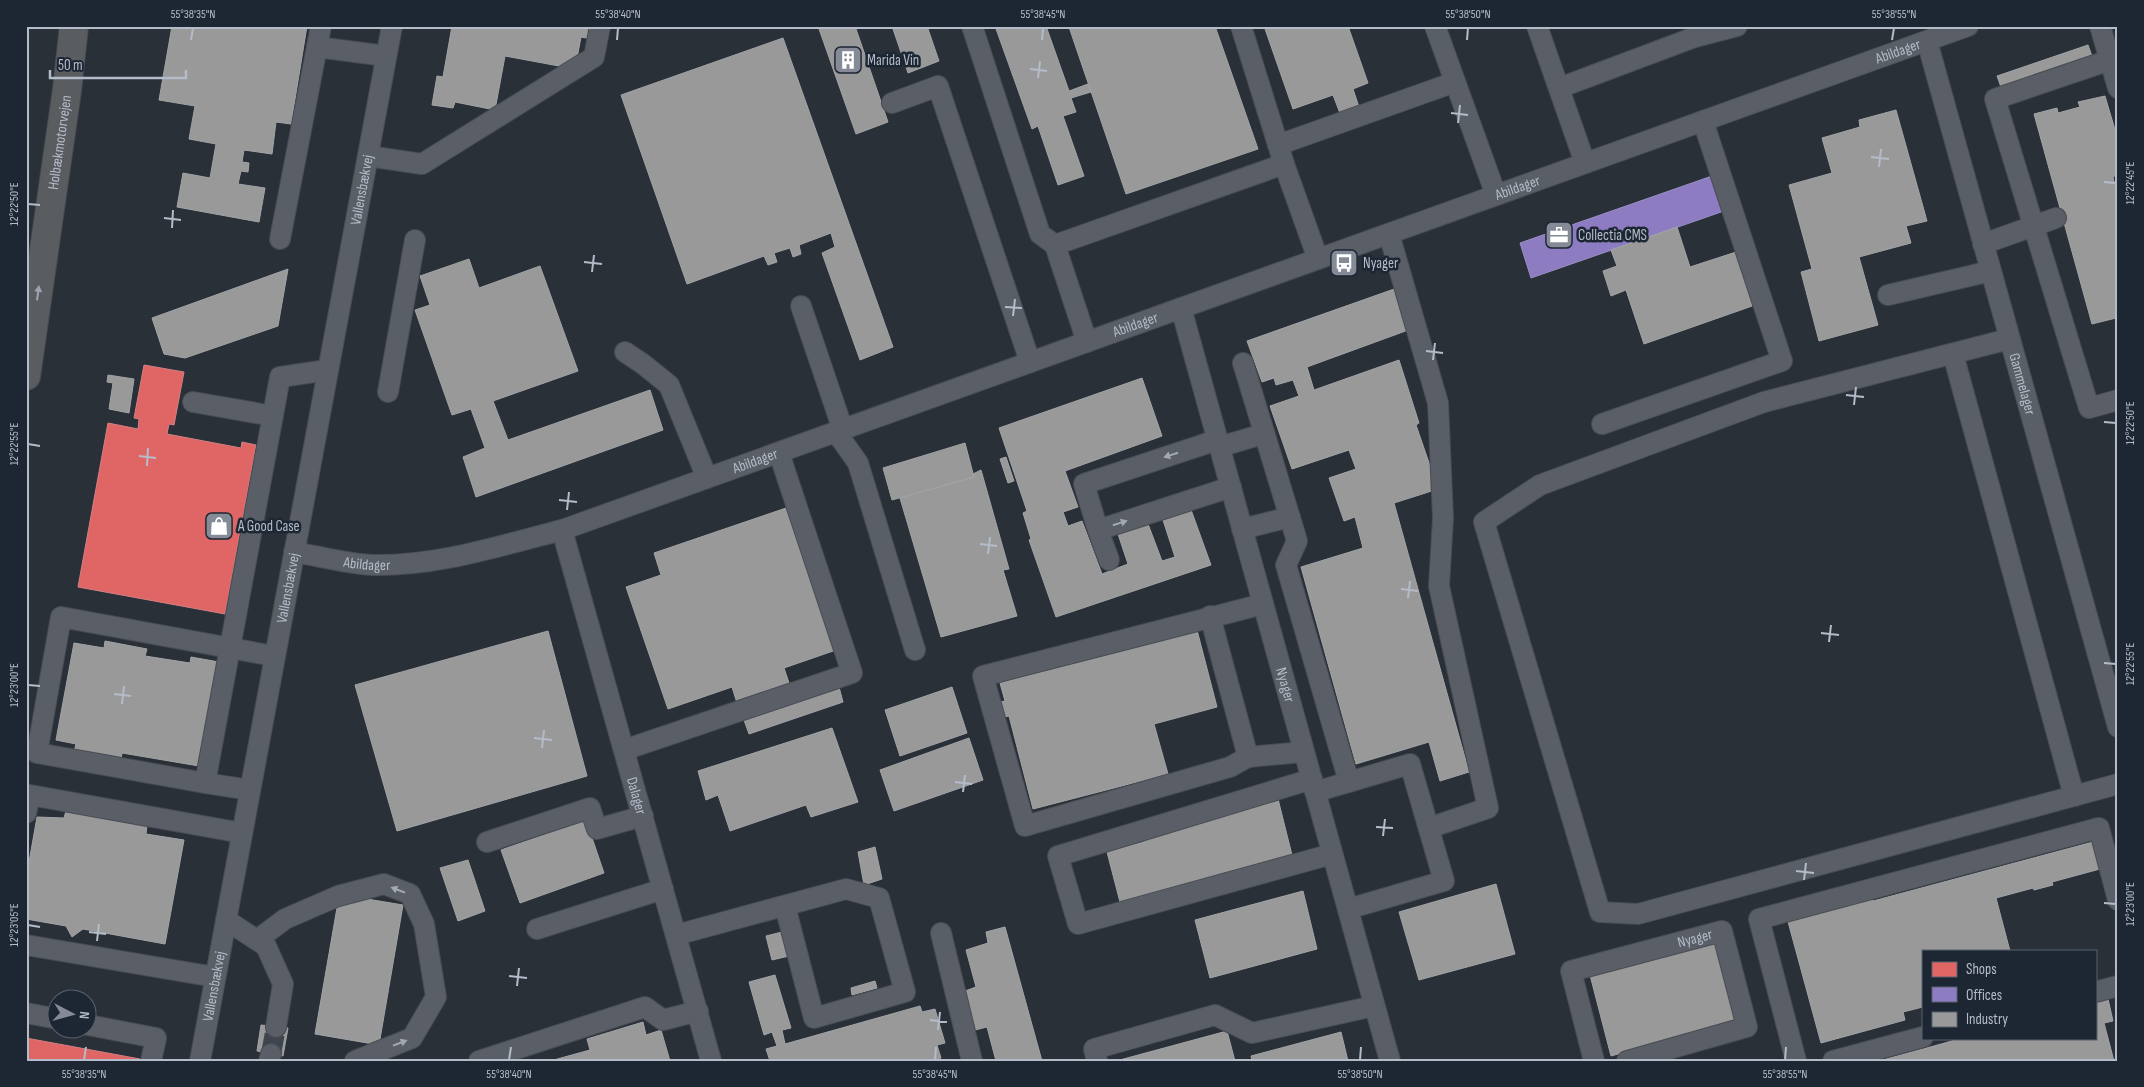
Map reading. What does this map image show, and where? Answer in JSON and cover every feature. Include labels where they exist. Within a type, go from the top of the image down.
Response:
[{"type":"highway","name":"Holbækmotorvejen","points":[[26,376],[68,90],[74,26]]},
{"type":"highway","points":[[68,90],[81,26]]},
{"type":"street","points":[[280,239],[321,26]]},
{"type":"street","name":"Vallensbækvej","points":[[200,1061],[392,26]]},
{"type":"street","points":[[368,156],[422,164],[594,58],[600,26]]},
{"type":"street","points":[[972,26],[1040,234],[1055,245],[1087,342]]},
{"type":"street","points":[[1241,26],[1281,154],[1318,259]]},
{"type":"street","points":[[1435,26],[1496,195]]},
{"type":"street","points":[[1537,26],[1585,163]]},
{"type":"street","points":[[1559,88],[1694,31],[1738,26]]},
{"type":"street","name":"Abildager","points":[[294,552],[371,565],[414,564],[454,558],[562,530],[1968,26]]},
{"type":"street","points":[[2100,26],[2118,88]]},
{"type":"street","name":"Gammelager","points":[[1927,41],[2118,727]]},
{"type":"street","points":[[317,46],[386,56]]},
{"type":"street","points":[[2110,60],[1994,99],[2089,408],[2118,400]]},
{"type":"street","points":[[1055,245],[1455,82]]},
{"type":"street","points":[[892,103],[938,86],[1030,362]]},
{"type":"street","points":[[1602,424],[1782,361],[1703,121]]},
{"type":"street","points":[[1983,244],[2056,218]]},
{"type":"street","points":[[1389,234],[1438,404],[1442,518],[1439,586],[1488,808],[1429,828]]},
{"type":"street","points":[[388,392],[415,240]]},
{"type":"street","points":[[1888,295],[1991,272]]},
{"type":"street","points":[[801,306],[839,431],[858,463],[915,650]]},
{"type":"street","name":"Nyager","points":[[1181,308],[1390,1061]]},
{"type":"street","points":[[2009,339],[1764,402],[1540,485],[1484,522],[1600,912],[1638,914],[2118,784]]},
{"type":"street","points":[[625,352],[669,385],[707,478]]},
{"type":"street","points":[[1953,354],[2074,796]]},
{"type":"street","points":[[1243,363],[1297,541],[1286,565],[1349,782]]},
{"type":"street","points":[[205,783],[280,377],[328,370]]},
{"type":"street","points":[[193,402],[273,416]]},
{"type":"street","points":[[1109,560],[1084,484],[1218,443],[1263,434]]},
{"type":"street","points":[[624,750],[852,673],[779,453]]},
{"type":"street","points":[[1098,530],[1230,487]]},
{"type":"street","points":[[1242,529],[1290,517]]},
{"type":"street","name":"Dalager","points":[[562,530],[712,1061]]},
{"type":"street","points":[[1263,604],[1210,616],[983,676],[1025,826],[1230,767],[1248,757],[1303,752]]},
{"type":"street","points":[[1210,616],[1248,757]]},
{"type":"street","points":[[250,790],[37,754],[61,617],[274,656]]},
{"type":"street","points":[[1332,854],[1078,924],[1058,856],[1313,785],[1349,782],[1410,764],[1444,881],[1348,909]]},
{"type":"street","points":[[26,813],[30,795],[242,834]]},
{"type":"street","points":[[487,842],[590,808],[597,829],[643,816]]},
{"type":"street","points":[[1796,1061],[1759,919],[2099,828],[2118,900]]},
{"type":"street","points":[[257,940],[285,919],[338,896],[384,884],[410,894],[424,924],[436,997],[412,1038],[355,1061]]},
{"type":"street","points":[[537,929],[663,889]]},
{"type":"street","points":[[676,935],[846,889],[879,898],[905,992],[814,1018],[785,906]]},
{"type":"street","points":[[226,920],[266,946],[283,984],[276,1027]]},
{"type":"street","name":"Nyager","points":[[1594,1061],[1571,971],[1722,931],[1747,1027],[1627,1061]]},
{"type":"street","points":[[941,933],[972,1061]]},
{"type":"street","points":[[26,945],[215,977]]},
{"type":"street","points":[[2096,992],[2118,986]]},
{"type":"street","points":[[1097,1061],[1094,1049],[1216,1015],[1252,1033],[1374,1006]]},
{"type":"street","points":[[479,1061],[645,1007],[664,1020],[698,1011]]},
{"type":"street","points":[[26,1013],[48,1017]]},
{"type":"street","points":[[98,1027],[156,1038],[151,1061]]},
{"type":"street","points":[[1833,1061],[1922,1037]]},
{"type":"building: Shops","points":[[144,365],[184,372],[174,425],[169,424],[167,434],[241,448],[242,442],[256,445],[225,614],[78,587],[108,423],[138,429],[139,419],[134,418]]},
{"type":"building: Shops","points":[[26,1038],[140,1059],[140,1061],[26,1061]]},
{"type":"building: Offices","points":[[1712,176],[1724,211],[1531,278],[1520,243]]},
{"type":"building: Industry","points":[[172,26],[307,26],[291,124],[276,122],[272,154],[244,150],[242,162],[249,163],[248,172],[241,171],[238,184],[265,188],[259,222],[177,207],[183,173],[210,178],[216,144],[189,139],[195,106],[159,100]]},
{"type":"building: Industry","points":[[452,26],[594,26],[592,39],[581,37],[575,69],[505,56],[495,110],[455,102],[453,108],[432,105],[437,76],[443,77]]},
{"type":"building: Industry","name":"Marida Vin","points":[[818,26],[855,26],[888,122],[856,134]]},
{"type":"building: Industry","points":[[892,26],[927,26],[939,61],[908,73]]},
{"type":"building: Industry","points":[[995,26],[1046,26],[1069,91],[1088,84],[1091,92],[1071,98],[1076,112],[1063,116],[1084,176],[1058,185],[1038,126],[1032,129]]},
{"type":"building: Industry","points":[[1215,26],[1258,149],[1126,194],[1069,27]]},
{"type":"building: Industry","points":[[1264,26],[1348,26],[1368,83],[1353,89],[1360,110],[1341,116],[1333,95],[1293,109]]},
{"type":"building: Industry","points":[[783,38],[893,347],[860,360],[822,253],[835,247],[831,233],[799,245],[801,254],[793,257],[790,248],[774,253],[777,262],[768,265],[764,256],[687,284],[621,95]]},
{"type":"building: Industry","points":[[2088,45],[2093,59],[2002,90],[1997,76]]},
{"type":"building: Industry","points":[[2105,96],[2118,140],[2118,174],[2113,177],[2115,186],[2118,185],[2118,312],[2115,313],[2116,318],[2092,324],[2034,114],[2057,108],[2058,113],[2080,107],[2078,102]]},
{"type":"building: Industry","points":[[1896,110],[1927,221],[1906,226],[1911,243],[1859,257],[1878,325],[1819,341],[1801,272],[1812,269],[1789,185],[1832,173],[1822,138],[1860,127],[1859,120]]},
{"type":"building: Industry","points":[[1677,227],[1690,267],[1736,252],[1755,305],[1644,344],[1626,290],[1611,296],[1603,271],[1617,266],[1611,250]]},
{"type":"building: Industry","points":[[469,259],[479,288],[540,266],[578,371],[493,401],[508,440],[650,390],[663,430],[476,497],[463,457],[485,448],[471,409],[452,415],[415,310],[430,305],[420,276]]},
{"type":"building: Industry","points":[[288,269],[278,326],[185,358],[164,354],[152,318]]},
{"type":"building: Industry","points":[[1397,288],[1411,329],[1307,367],[1314,390],[1399,360],[1419,423],[1416,425],[1438,489],[1394,503],[1469,772],[1440,781],[1429,742],[1356,764],[1301,567],[1363,548],[1355,517],[1344,521],[1329,478],[1356,469],[1349,450],[1292,469],[1270,406],[1299,396],[1293,380],[1276,385],[1274,378],[1262,382],[1247,341]]},
{"type":"building: Industry","points":[[108,375],[134,379],[129,413],[109,409],[113,383],[107,382]]},
{"type":"building: Industry","points":[[1142,378],[1162,436],[1065,471],[1078,507],[1063,512],[1068,526],[1082,521],[1102,574],[1128,564],[1118,534],[1148,524],[1162,561],[1175,557],[1162,517],[1190,507],[1211,565],[1056,617],[1029,540],[1031,539],[1023,513],[1027,511],[999,428]]},
{"type":"building: Industry","points":[[965,443],[974,477],[892,500],[883,468]]},
{"type":"building: Industry","points":[[1006,457],[1014,481],[1008,483],[1000,459]]},
{"type":"building: Industry","points":[[981,470],[1009,569],[1003,570],[1017,616],[941,637],[900,498],[974,477],[973,474]]},
{"type":"building: Industry","points":[[789,507],[796,529],[793,530],[836,650],[784,668],[790,686],[737,703],[732,687],[668,709],[626,587],[661,575],[654,553]]},
{"type":"building: Industry","points":[[1197,630],[1217,707],[1154,724],[1168,774],[1033,809],[1009,716],[1000,718],[996,703],[1005,701],[1000,683],[1081,662],[1078,653]]},
{"type":"building: Industry","points":[[548,631],[587,776],[397,831],[355,685]]},
{"type":"building: Industry","points":[[105,641],[147,649],[145,656],[190,663],[191,657],[219,662],[199,766],[122,753],[121,759],[74,752],[76,744],[56,740],[74,643],[104,648]]},
{"type":"building: Industry","points":[[839,687],[843,702],[749,734],[744,720]]},
{"type":"building: Industry","points":[[952,687],[967,733],[900,756],[885,710]]},
{"type":"building: Industry","points":[[832,728],[858,802],[811,817],[806,805],[730,831],[718,795],[706,800],[698,771]]},
{"type":"building: Industry","points":[[969,738],[983,780],[894,811],[880,770]]},
{"type":"building: Industry","points":[[1278,799],[1293,859],[1120,902],[1107,852],[1144,842],[1143,838]]},
{"type":"building: Industry","points":[[66,811],[147,825],[146,834],[184,840],[165,944],[83,929],[72,937],[66,926],[26,919],[26,879],[37,817],[64,818]]},
{"type":"building: Industry","points":[[586,820],[604,873],[520,903],[501,850]]},
{"type":"building: Industry","points":[[2093,842],[2100,869],[2052,882],[2053,885],[2034,890],[2033,888],[1996,898],[2010,950],[1922,950],[1922,1007],[1903,1012],[1905,1020],[1821,1043],[1787,918],[1871,895],[1873,901]]},
{"type":"building: Industry","points":[[875,847],[882,879],[864,885],[858,852]]},
{"type":"building: Industry","points":[[468,860],[485,911],[458,921],[440,868]]},
{"type":"building: Industry","points":[[1496,884],[1515,954],[1419,980],[1399,912]]},
{"type":"building: Industry","points":[[1303,891],[1317,949],[1210,978],[1195,920]]},
{"type":"building: Industry","points":[[349,896],[403,905],[379,1045],[315,1034],[338,902]]},
{"type":"building: Industry","points":[[1005,927],[1042,1061],[996,1061],[987,1027],[975,1030],[965,991],[976,987],[966,950],[988,943],[986,932]]},
{"type":"building: Industry","points":[[782,932],[789,956],[772,960],[766,936]]},
{"type":"building: Industry","points":[[1718,940],[1739,1020],[1611,1056],[1590,975]]},
{"type":"building: Industry","points":[[775,975],[791,1028],[782,1030],[785,1044],[920,1006],[922,1012],[935,1009],[945,1043],[937,1045],[941,1058],[935,1061],[770,1061],[766,1049],[777,1046],[772,1032],[764,1035],[749,982]]},
{"type":"building: Industry","points":[[875,981],[877,988],[852,995],[851,988]]},
{"type":"building: Industry","points":[[2108,999],[2113,1021],[2104,1023],[2114,1061],[1879,1061],[1956,1040],[2096,1040],[2096,1003]]},
{"type":"building: Industry","points":[[643,1022],[646,1035],[661,1030],[670,1061],[550,1061],[590,1050],[587,1039]]},
{"type":"building: Industry","points":[[261,1025],[288,1028],[283,1056],[257,1051]]},
{"type":"building: Industry","points":[[1227,1031],[1235,1061],[1116,1061]]},
{"type":"building: Industry","points":[[1341,1032],[1348,1061],[1252,1061],[1251,1056]]},
{"type":"tunnel","points":[[271,1054],[276,1027]]},
{"type":"place","name":"Marida Vin","points":[[848,60]]},
{"type":"place","name":"Collectia CMS","points":[[1559,235]]},
{"type":"place","name":"Nyager","points":[[1344,263]]},
{"type":"place","name":"A Good Case","points":[[219,526]]}]
